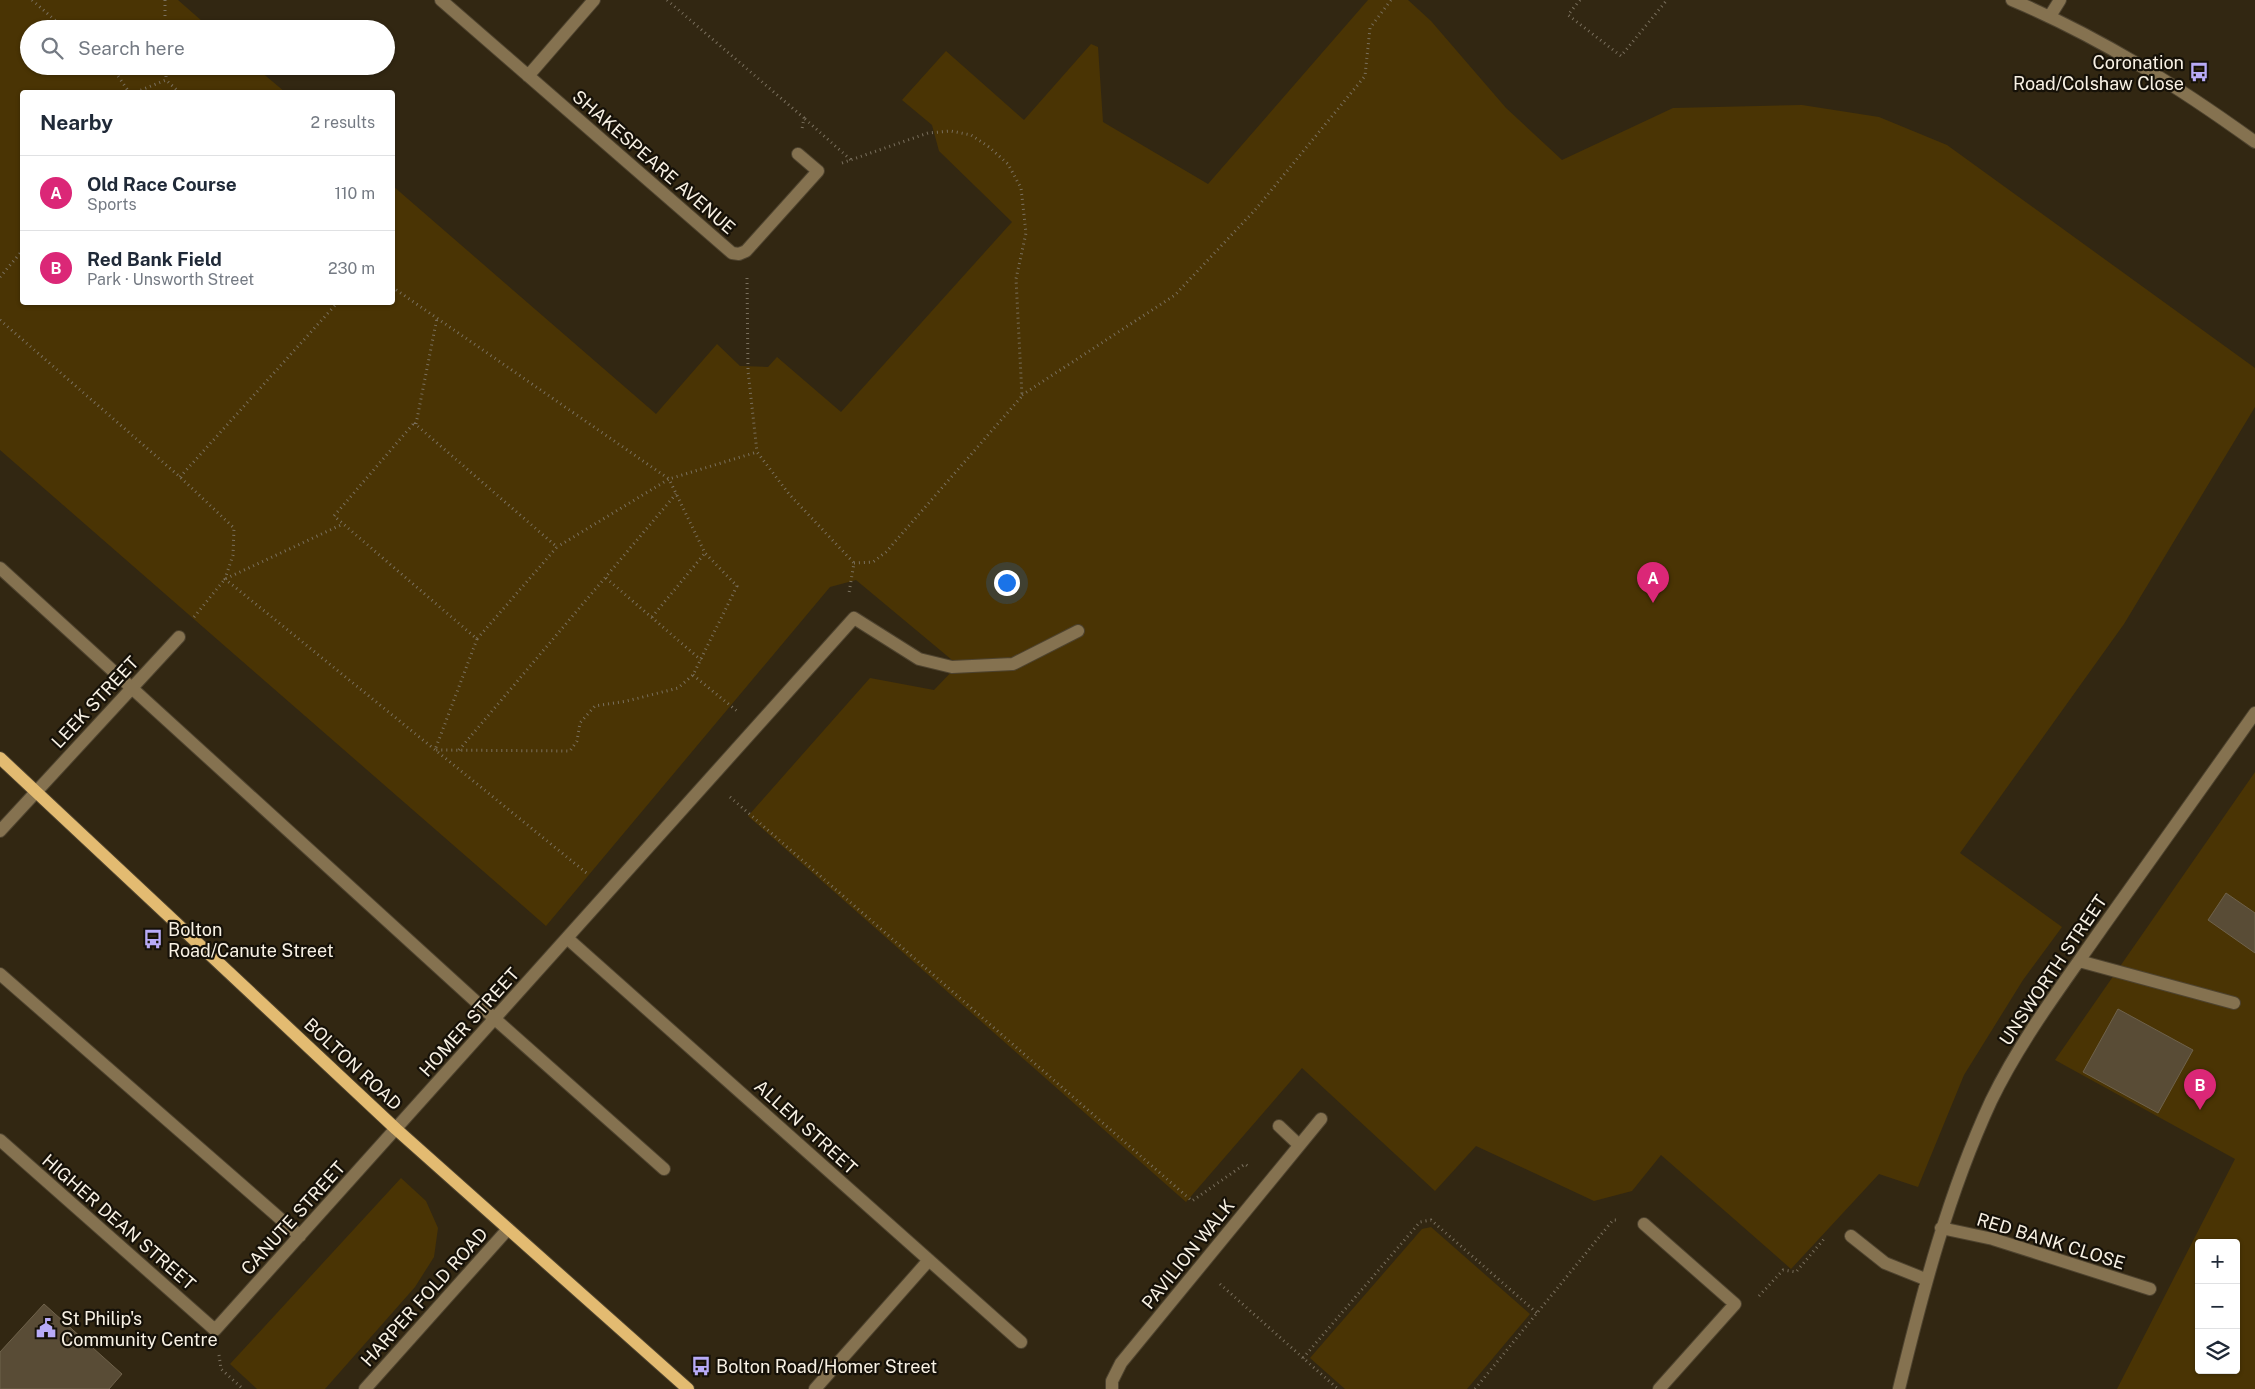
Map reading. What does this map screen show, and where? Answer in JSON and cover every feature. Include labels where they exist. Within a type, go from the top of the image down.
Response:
[{"type":"main road","name":"BOLTON ROAD","points":[[0,758],[396,1130],[688,1389]]},
{"type":"street","name":"SHAKESPEARE AVENUE","points":[[441,0],[732,253],[739,254],[746,251],[818,171]]},
{"type":"street","points":[[528,76],[594,0]]},
{"type":"street","points":[[2012,0],[2050,16],[2153,71],[2255,142]]},
{"type":"street","points":[[2050,16],[2060,0]]},
{"type":"street","points":[[798,154],[818,171]]},
{"type":"street","points":[[0,568],[132,686],[495,1019],[664,1169]]},
{"type":"street","points":[[854,618],[919,659],[952,666],[1013,664],[1078,631]]},
{"type":"street","name":"HOMER STREET","points":[[396,1130],[854,618]]},
{"type":"street","name":"LEEK STREET","points":[[0,831],[179,637]]},
{"type":"street","name":"UNSWORTH STREET","points":[[1899,1389],[1926,1279],[1959,1174],[1992,1100],[2030,1030],[2255,713]]},
{"type":"street","name":"ALLEN STREET","points":[[567,938],[1021,1342]]},
{"type":"street","points":[[2079,961],[2234,1003]]},
{"type":"street","points":[[0,974],[300,1236]]},
{"type":"street","name":"PAVILION WALK","points":[[1112,1389],[1112,1381],[1122,1364],[1321,1119]]},
{"type":"street","points":[[1279,1126],[1299,1145]]},
{"type":"street","name":"CANUTE STREET","points":[[216,1330],[396,1130]]},
{"type":"street","name":"HIGHER DEAN STREET","points":[[0,1140],[216,1330]]},
{"type":"street","points":[[1644,1224],[1735,1304],[1659,1389]]},
{"type":"street","name":"RED BANK CLOSE","points":[[1942,1228],[1994,1239],[2150,1289]]},
{"type":"street","name":"HARPER FOLD ROAD","points":[[372,1386],[508,1229]]},
{"type":"street","points":[[1851,1236],[1885,1263],[1926,1279]]},
{"type":"street","points":[[815,1389],[929,1260]]},
{"type":"path","points":[[32,0],[55,20]]},
{"type":"path","points":[[165,0],[165,20]]},
{"type":"path","points":[[667,0],[851,160]]},
{"type":"path","points":[[746,251],[748,371],[757,452],[789,494],[854,563],[873,562],[886,552],[1022,396],[1175,295],[1242,224],[1365,76],[1370,28],[1390,0]]},
{"type":"path","points":[[1580,0],[1568,15],[1621,56],[1667,0]]},
{"type":"path","points":[[117,75],[128,90]]},
{"type":"path","points":[[166,75],[166,80],[177,90]]},
{"type":"path","points":[[141,90],[166,80]]},
{"type":"path","points":[[798,154],[804,118]]},
{"type":"path","points":[[818,171],[928,133],[950,131],[971,136],[989,147],[1008,164],[1021,188],[1026,233],[1016,279],[1022,396]]},
{"type":"path","points":[[0,277],[20,253]]},
{"type":"path","points":[[395,290],[437,317],[669,479],[706,553],[737,586],[693,675],[678,688],[626,701],[595,706],[580,723],[577,741],[570,751],[435,750]]},
{"type":"path","points":[[180,478],[335,305]]},
{"type":"path","points":[[416,425],[437,317]]},
{"type":"path","points":[[0,320],[234,528],[232,555],[225,579],[179,637]]},
{"type":"path","points":[[477,639],[334,516],[414,423],[556,547]]},
{"type":"path","points":[[435,750],[477,639],[556,547],[669,479],[757,452]]},
{"type":"path","points":[[459,750],[676,494]]},
{"type":"path","points":[[225,579],[343,524]]},
{"type":"path","points":[[652,617],[706,553]]},
{"type":"path","points":[[854,563],[848,589],[854,618]]},
{"type":"path","points":[[606,578],[701,660]]},
{"type":"path","points":[[225,579],[609,891]]},
{"type":"path","points":[[693,675],[756,728]]},
{"type":"path","points":[[710,779],[1192,1201],[1245,1164],[1269,1182]]},
{"type":"path","points":[[1303,1358],[1420,1222],[1431,1220],[1537,1313]]},
{"type":"path","points":[[1475,1389],[1614,1220],[1644,1224]]},
{"type":"path","points":[[1735,1304],[1757,1298],[1783,1270],[1796,1272],[1825,1238],[1851,1236]]},
{"type":"path","points":[[1200,1267],[1338,1389]]},
{"type":"path","points":[[216,1330],[221,1369],[243,1389]]},
{"type":"shaded area","points":[[0,0],[178,0],[201,20],[20,20],[20,75],[265,75],[283,90],[20,90],[20,305],[395,305],[395,188],[656,414],[717,344],[740,366],[768,367],[777,357],[841,412],[1012,222],[939,151],[932,125],[902,100],[946,51],[1024,120],[1091,44],[1098,47],[1103,122],[1208,184],[1368,0],[1408,0],[1431,21],[1506,108],[1562,160],[1673,108],[1802,105],[1879,117],[1947,145],[2255,368],[2255,407],[2124,624],[1960,853],[2062,927],[2023,980],[1964,1075],[1918,1187],[1879,1174],[1791,1269],[1661,1155],[1632,1191],[1594,1201],[1476,1146],[1435,1191],[1302,1068],[1186,1202],[748,816],[870,678],[934,690],[958,665],[856,580],[830,587],[546,926],[0,450]]},
{"type":"shaded area","points":[[2255,772],[2255,1389],[2117,1389],[2235,1159],[2055,1060]]},
{"type":"shaded area","points":[[401,1178],[426,1201],[438,1228],[434,1257],[415,1287],[325,1389],[257,1389],[230,1364]]},
{"type":"shaded area","points":[[1431,1227],[1530,1314],[1467,1389],[1345,1389],[1310,1358],[1422,1229]]},
{"type":"building","points":[[2226,893],[2255,913],[2255,953],[2208,920]]},
{"type":"building","points":[[2118,1009],[2193,1050],[2158,1113],[2083,1072]]},
{"type":"building","name":"St Philip's Community Centre","points":[[44,1304],[122,1374],[109,1389],[0,1389],[0,1352]]},
{"type":"place","name":"Coronation Road/Colshaw Close","points":[[2199,72]]},
{"type":"place","name":"Old Race Course","points":[[1653,603]]},
{"type":"place","name":"Bolton Road/Canute Street","points":[[153,939]]},
{"type":"place","name":"Red Bank Field","points":[[2200,1110]]},
{"type":"place","name":"St Philip's Community Centre","points":[[46,1328]]},
{"type":"place","name":"Bolton Road/Homer Street","points":[[701,1366]]}]
